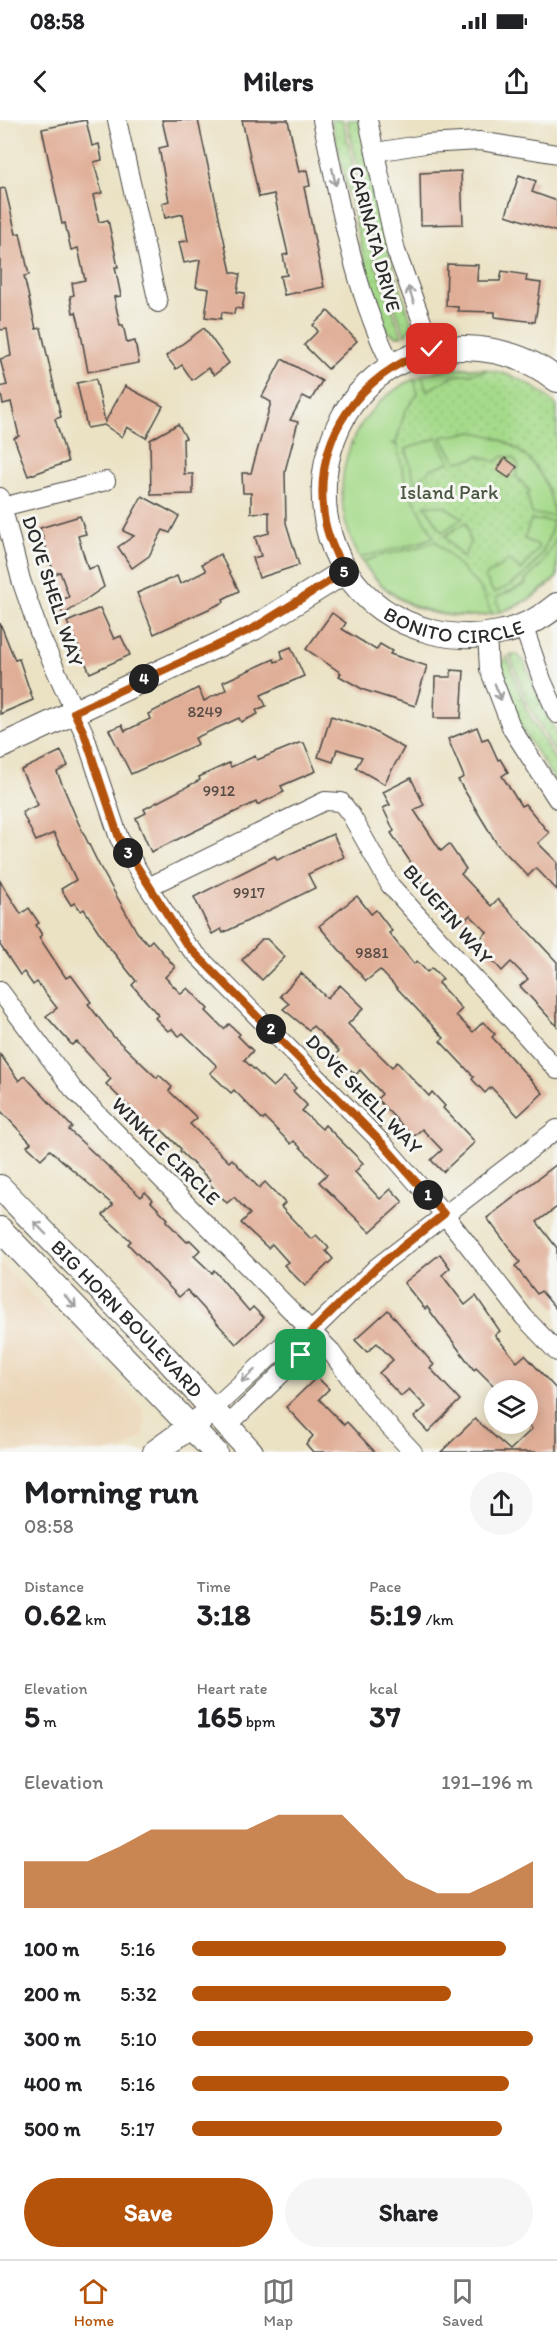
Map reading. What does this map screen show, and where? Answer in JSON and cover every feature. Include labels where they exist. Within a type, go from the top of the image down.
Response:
[{"type":"street","points":[[117,120],[158,303]]},
{"type":"street","name":"CARINATA DRIVE","points":[[322,120],[352,260],[367,310],[392,366]]},
{"type":"street","name":"CARINATA DRIVE","points":[[368,120],[396,250],[432,349]]},
{"type":"street","points":[[376,152],[425,144],[480,141],[557,154]]},
{"type":"street","name":"BONITO CIRCLE","points":[[557,380],[517,356],[484,349],[432,349],[392,366],[350,405],[337,427],[327,454],[322,487],[324,518],[344,572],[373,602],[400,621],[447,635],[487,635],[524,626],[557,604]]},
{"type":"street","points":[[1,502],[106,481]]},
{"type":"street","name":"DOVE SHELL WAY","points":[[1,502],[40,635],[84,733],[119,838],[148,887],[186,944],[382,1143],[444,1214],[524,1317],[557,1352]]},
{"type":"street","points":[[0,747],[254,628],[344,572]]},
{"type":"street","points":[[524,626],[542,680],[557,714]]},
{"type":"street","points":[[487,635],[489,669],[512,729],[557,799]]},
{"type":"street","name":"BLUEFIN WAY","points":[[148,887],[325,801],[342,802],[390,885],[557,1070]]},
{"type":"street","name":"WINKLE CIRCLE","points":[[0,992],[73,1089],[312,1331],[332,1353],[371,1407],[413,1452]]},
{"type":"street","points":[[155,1452],[203,1444],[219,1418],[301,1355],[312,1331],[377,1267],[557,1129]]},
{"type":"street","name":"BIG HORN BOULEVARD","points":[[0,1187],[157,1348],[251,1452]]},
{"type":"street","name":"BIG HORN BOULEVARD","points":[[0,1229],[203,1444]]},
{"type":"shaded area","points":[[0,1263],[141,1407],[146,1421],[143,1436],[121,1452],[0,1452]]},
{"type":"green space","points":[[331,120],[343,120],[375,262],[402,336],[395,336],[387,331],[372,293]]},
{"type":"green space","points":[[347,120],[359,120],[390,257],[411,320],[411,327],[405,335],[378,261]]},
{"type":"green space","name":"Island Park","points":[[451,368],[481,369],[509,375],[534,387],[557,406],[557,577],[529,600],[508,610],[484,615],[472,616],[420,609],[381,584],[355,548],[344,505],[347,460],[366,419],[400,387]]},
{"type":"green space","points":[[451,368],[486,369],[486,371],[453,376],[427,391],[422,375]]},
{"type":"green space","points":[[414,379],[418,394],[405,411],[396,443],[391,444],[396,444],[407,488],[434,537],[416,544],[360,558],[344,517],[342,488],[346,459],[351,444],[354,444],[351,443],[356,432],[376,405]]},
{"type":"green space","points":[[472,432],[504,441],[528,459],[546,484],[554,516],[532,514],[527,494],[530,491],[516,476],[519,465],[513,458],[503,456],[496,462],[477,455],[476,458],[457,462],[441,437]]},
{"type":"green space","points":[[437,438],[450,462],[431,469],[415,483],[406,449]]},
{"type":"green space","points":[[425,505],[444,506],[463,518],[442,532]]},
{"type":"green space","points":[[531,520],[553,521],[546,545],[525,574],[494,593],[485,577],[509,560],[521,571],[538,549],[538,545],[524,539]]},
{"type":"green space","points":[[466,522],[470,543],[463,558],[445,536]]},
{"type":"green space","points":[[557,537],[557,577],[529,599],[501,612],[496,598],[526,584],[525,581],[542,564]]},
{"type":"green space","points":[[436,541],[480,588],[492,614],[455,615],[437,613],[419,607],[388,590],[363,562]]},
{"type":"green space","points":[[510,655],[517,655],[524,661],[542,706],[557,734],[557,756],[527,702]]},
{"type":"green space","points":[[507,656],[526,709],[557,764],[557,784],[522,728],[507,697],[499,667]]},
{"type":"building","points":[[86,120],[92,146],[99,144],[102,160],[94,162],[102,193],[93,195],[99,222],[108,220],[118,267],[115,267],[121,296],[114,297],[120,325],[123,325],[127,343],[135,341],[139,363],[88,372],[79,323],[76,312],[73,313],[70,296],[74,295],[72,283],[85,280],[78,248],[71,250],[65,223],[62,224],[42,129]]},
{"type":"building","points":[[162,120],[198,120],[231,272],[240,274],[237,292],[245,293],[242,309],[235,308],[234,314],[222,312],[221,319],[205,317],[209,289],[196,287],[200,260],[184,263],[179,242],[188,241],[183,214],[165,218],[162,203],[169,201],[159,148],[168,146]]},
{"type":"building","points":[[242,120],[288,120],[299,172],[307,170],[310,186],[304,187],[324,287],[284,295],[280,276],[287,275],[283,255],[288,254],[274,194],[259,197]]},
{"type":"building","points":[[461,171],[463,224],[421,225],[420,173]]},
{"type":"building","points":[[519,175],[536,181],[532,192],[557,201],[557,232],[506,215]]},
{"type":"building","points":[[5,188],[16,234],[20,233],[29,275],[24,276],[36,329],[41,328],[61,417],[55,419],[68,462],[28,476],[14,438],[19,436],[11,402],[3,404],[0,390],[0,387],[7,385],[0,359],[11,356],[7,329],[0,330],[0,189]]},
{"type":"building","points":[[447,264],[478,265],[477,281],[500,281],[502,271],[527,275],[526,281],[541,283],[535,322],[495,317],[495,312],[458,311],[458,307],[446,306]]},
{"type":"building","points":[[328,311],[357,341],[328,369],[304,345],[318,331],[313,325]]},
{"type":"building","points":[[204,328],[229,363],[214,375],[208,368],[192,380],[182,365],[176,369],[166,356]]},
{"type":"building","points":[[282,359],[322,381],[311,400],[303,396],[290,420],[298,422],[285,471],[286,523],[299,565],[259,578],[253,558],[261,556],[255,537],[269,533],[269,512],[251,513],[251,493],[243,493],[242,473],[251,473],[271,402],[262,397]]},
{"type":"building","points":[[96,379],[105,422],[125,386],[163,406],[146,438],[127,427],[122,437],[104,425],[87,428],[77,383]]},
{"type":"building","points":[[178,424],[186,438],[183,439],[184,474],[193,474],[193,494],[151,495],[150,440]]},
{"type":"building","points":[[505,458],[517,467],[509,478],[497,470]]},
{"type":"building","points":[[142,496],[179,516],[170,533],[163,530],[149,556],[132,568],[118,547],[134,536],[123,531]]},
{"type":"building","points":[[80,516],[86,534],[78,536],[88,569],[97,566],[104,587],[63,615],[58,601],[69,597],[60,572],[54,574],[40,528]]},
{"type":"building","points":[[220,554],[239,591],[223,599],[224,602],[154,634],[137,593],[177,576],[180,584],[206,571],[202,564]]},
{"type":"building","points":[[100,608],[114,639],[121,636],[130,655],[90,673],[67,622]]},
{"type":"building","points":[[332,613],[346,623],[342,629],[376,650],[380,644],[392,651],[390,654],[427,666],[415,706],[364,690],[339,676],[341,673],[306,649]]},
{"type":"building","points":[[0,623],[15,660],[19,659],[33,700],[0,714]]},
{"type":"building","points":[[291,647],[304,676],[261,695],[266,706],[256,710],[258,714],[241,722],[239,718],[195,738],[198,744],[131,774],[109,730],[122,725],[125,731],[150,719],[148,714],[198,688],[204,701],[226,690],[223,682],[274,659],[275,662],[283,659],[281,651]]},
{"type":"building","points":[[451,670],[464,671],[461,718],[434,718],[435,677],[451,677]]},
{"type":"building","points":[[331,716],[368,728],[404,748],[384,784],[356,768],[362,757],[337,749],[333,762],[318,757]]},
{"type":"building","points":[[477,727],[482,740],[488,738],[498,760],[500,759],[508,772],[502,776],[521,806],[525,804],[549,833],[538,843],[557,862],[557,890],[536,868],[528,876],[497,844],[458,780],[464,777],[448,739]]},
{"type":"building","points":[[304,743],[316,771],[281,786],[284,792],[257,805],[256,802],[151,852],[136,818],[146,813],[144,809],[200,780],[199,777],[229,763],[231,767],[255,756],[257,760]]},
{"type":"building","points":[[61,751],[68,766],[57,772],[78,822],[99,865],[137,932],[148,944],[152,940],[175,967],[165,977],[181,994],[188,988],[224,1029],[229,1024],[240,1034],[238,1036],[253,1051],[244,1060],[273,1087],[284,1077],[296,1088],[293,1091],[307,1105],[302,1111],[322,1129],[325,1125],[363,1163],[355,1172],[380,1199],[391,1189],[403,1202],[370,1232],[319,1182],[327,1174],[294,1141],[291,1144],[265,1118],[263,1120],[234,1090],[231,1093],[210,1073],[217,1066],[183,1033],[179,1036],[172,1029],[168,1031],[155,1018],[158,1015],[132,985],[136,981],[106,943],[84,909],[81,911],[75,903],[71,905],[61,889],[76,880],[54,833],[36,841],[22,812],[38,805],[21,770]]},
{"type":"building","points":[[411,778],[424,805],[414,810],[441,851],[449,844],[466,869],[461,874],[491,906],[498,899],[557,962],[557,1026],[520,986],[528,979],[511,962],[502,971],[476,942],[487,932],[470,915],[463,922],[453,911],[448,916],[415,874],[417,872],[391,833],[394,831],[383,808],[390,805],[383,792]]},
{"type":"building","points":[[333,834],[344,857],[308,874],[315,888],[223,933],[221,929],[212,934],[194,897],[275,856],[277,860]]},
{"type":"building","points":[[0,881],[21,914],[29,908],[39,923],[36,925],[42,935],[39,937],[66,978],[71,975],[91,1002],[88,1004],[113,1036],[157,1078],[159,1075],[172,1087],[169,1091],[197,1118],[190,1124],[229,1162],[232,1159],[259,1188],[265,1182],[285,1203],[281,1207],[311,1239],[316,1235],[329,1248],[326,1251],[333,1259],[305,1286],[284,1265],[288,1262],[272,1244],[268,1248],[241,1223],[250,1214],[234,1197],[227,1203],[208,1182],[210,1180],[180,1151],[181,1149],[162,1130],[158,1134],[121,1099],[106,1084],[111,1079],[77,1042],[72,1045],[46,1016],[57,1008],[37,982],[33,985],[24,972],[20,975],[0,945]]},
{"type":"building","points":[[357,896],[371,914],[376,910],[392,931],[389,933],[414,964],[417,961],[427,972],[432,968],[443,979],[438,983],[462,1009],[456,1015],[473,1032],[483,1022],[495,1034],[492,1037],[543,1093],[518,1116],[491,1087],[485,1093],[472,1079],[474,1077],[440,1041],[444,1038],[380,970],[366,981],[319,926]]},
{"type":"building","points":[[262,939],[267,939],[285,957],[262,980],[242,960]]},
{"type":"building","points":[[301,973],[327,998],[340,985],[364,1008],[348,1024],[392,1067],[397,1062],[429,1096],[432,1092],[445,1106],[443,1108],[475,1142],[443,1172],[431,1160],[442,1150],[422,1129],[413,1137],[377,1099],[382,1094],[360,1070],[356,1075],[335,1055],[339,1051],[313,1026],[309,1030],[283,1009],[289,1004],[280,996]]},
{"type":"building","points":[[0,1054],[19,1081],[25,1076],[72,1127],[69,1130],[141,1197],[145,1192],[153,1200],[151,1202],[168,1219],[166,1221],[187,1242],[190,1240],[200,1250],[194,1256],[212,1273],[214,1270],[249,1311],[253,1307],[264,1318],[236,1344],[187,1290],[179,1297],[128,1244],[131,1241],[103,1215],[113,1205],[50,1150],[41,1159],[27,1146],[31,1143],[0,1110]]},
{"type":"building","points":[[557,1164],[557,1207],[537,1222],[557,1248],[557,1310],[541,1291],[537,1294],[515,1266],[520,1262],[487,1218]]},
{"type":"building","points":[[440,1254],[450,1268],[442,1275],[465,1305],[476,1296],[500,1331],[495,1335],[517,1362],[525,1355],[557,1390],[557,1452],[441,1452],[475,1419],[484,1427],[484,1434],[492,1434],[510,1450],[527,1434],[538,1434],[538,1380],[488,1380],[476,1368],[474,1370],[427,1307],[425,1309],[404,1283]]},
{"type":"building","points":[[388,1310],[434,1365],[430,1368],[460,1400],[428,1432],[414,1417],[426,1407],[409,1389],[401,1396],[379,1373],[393,1360],[377,1343],[367,1352],[355,1340]]},
{"type":"building","points":[[317,1377],[329,1389],[319,1399],[344,1425],[347,1422],[375,1452],[313,1452],[306,1444],[313,1436],[286,1407]]},
{"type":"route","points":[[301,1355],[312,1331],[322,1321],[377,1267],[444,1214],[382,1143],[186,944],[119,838],[84,733],[74,712],[254,628],[344,572],[324,518],[322,487],[327,454],[337,427],[350,405],[372,382],[392,366],[432,349]]}]
